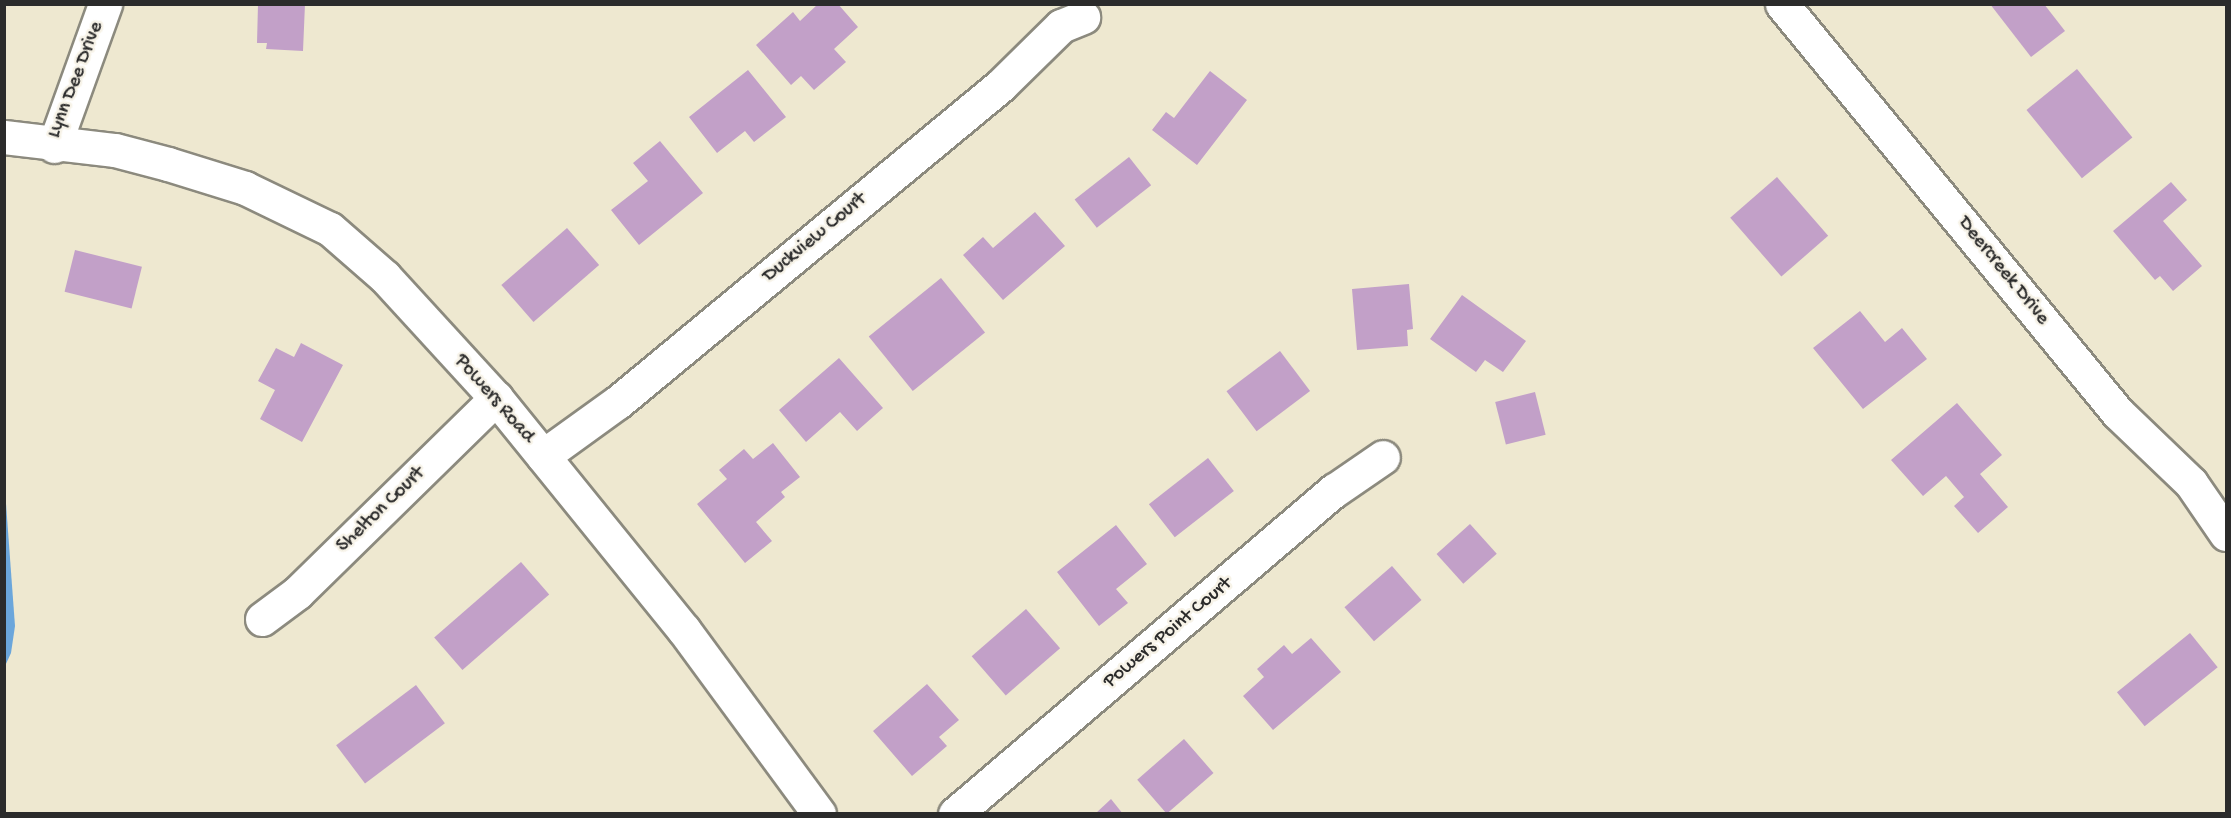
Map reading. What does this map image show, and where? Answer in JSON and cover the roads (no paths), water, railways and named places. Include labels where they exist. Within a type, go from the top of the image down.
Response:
[{"type":"street","name":"Lynn Dee Drive","points":[[4,138],[54,146],[105,4]]},
{"type":"street","name":"Deercreek Drive","points":[[1782,4],[2118,413],[2192,483],[2226,534]]},
{"type":"street","name":"Duckview Court","points":[[543,456],[618,402],[983,100],[1061,26],[1083,17]]},
{"type":"street","name":"Powers Road","points":[[54,146],[115,150],[168,164],[245,188],[330,229],[385,277],[496,398],[684,630],[819,813]]},
{"type":"street","name":"Shelton Court","points":[[262,619],[297,592],[496,398]]},
{"type":"street","name":"Powers Point Court","points":[[955,813],[1335,490],[1383,457]]},
{"type":"water","points":[[5,490],[15,626],[11,653],[5,666]]}]
